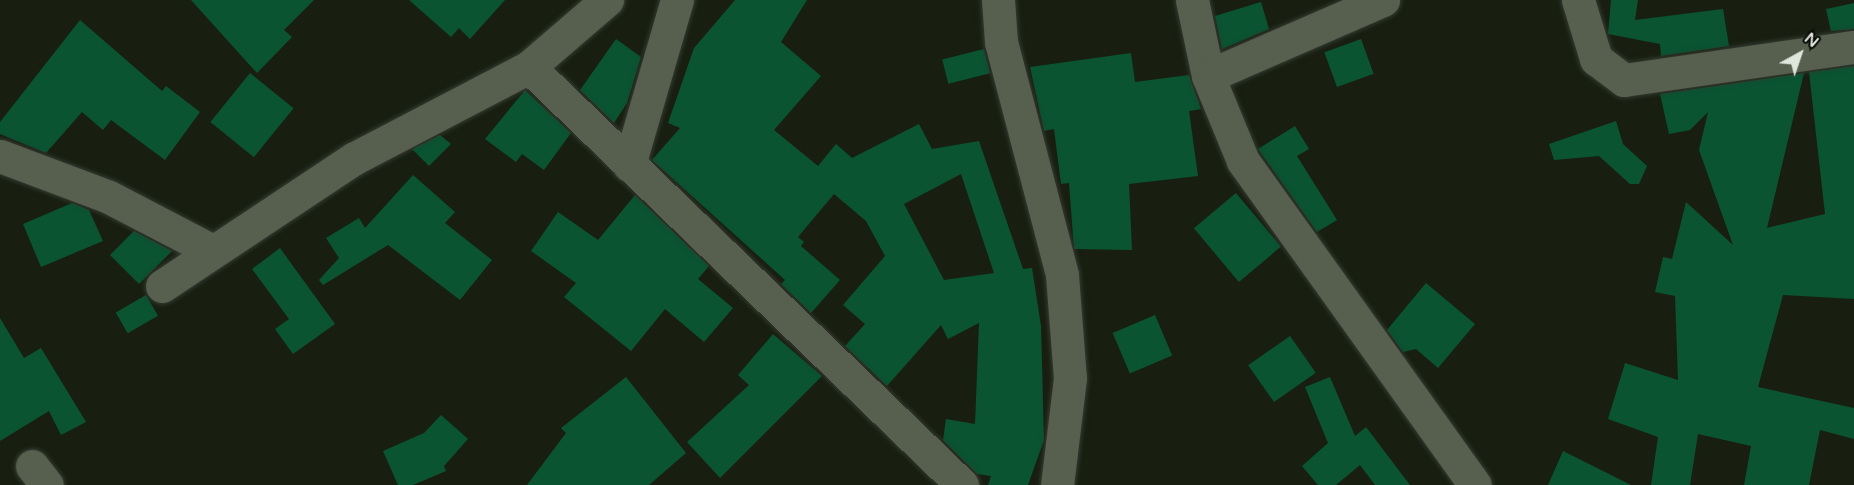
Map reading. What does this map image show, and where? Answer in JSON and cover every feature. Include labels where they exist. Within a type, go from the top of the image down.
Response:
[{"type":"street","points":[[162,286],[211,250],[355,158],[529,67],[607,0]]},
{"type":"street","points":[[628,165],[677,0]]},
{"type":"street","points":[[998,0],[1001,42],[1062,275],[1070,378],[1057,485]]},
{"type":"street","points":[[1192,0],[1208,76],[1243,161],[1474,485]]},
{"type":"street","points":[[1208,76],[1383,0]]},
{"type":"street","points":[[1578,0],[1596,59],[1624,80],[1854,47]]},
{"type":"street","points":[[529,67],[962,485]]},
{"type":"street","points":[[0,156],[109,198],[211,250]]},
{"type":"building","points":[[191,0],[314,0],[284,30],[292,37],[257,73]]},
{"type":"building","points":[[409,0],[505,0],[470,39],[459,28],[451,37]]},
{"type":"building","points":[[735,0],[807,0],[781,42],[821,76],[774,130],[818,166],[836,144],[852,158],[919,124],[932,149],[979,141],[1023,269],[1032,268],[1041,326],[1044,440],[1028,485],[988,485],[991,476],[977,474],[943,440],[946,419],[975,424],[979,323],[948,339],[941,325],[887,386],[845,346],[865,324],[843,305],[885,256],[866,221],[834,194],[798,237],[804,242],[801,246],[840,280],[811,313],[781,284],[785,280],[652,160],[680,128],[668,123],[694,48]],"holes":[[[961,174],[994,273],[944,280],[904,204]]]},
{"type":"building","points":[[1611,0],[1638,0],[1635,20],[1723,9],[1729,46],[1661,56],[1660,44],[1608,34]]},
{"type":"building","points":[[1261,2],[1269,29],[1222,49],[1215,16]]},
{"type":"building","points":[[1854,3],[1854,29],[1831,31],[1826,9]]},
{"type":"building","points":[[80,20],[162,91],[166,86],[200,112],[165,160],[111,120],[103,130],[82,112],[46,153],[0,134],[0,122]]},
{"type":"building","points":[[616,39],[641,57],[627,103],[614,123],[580,90]]},
{"type":"building","points":[[1361,39],[1374,74],[1337,87],[1324,52]]},
{"type":"building","points":[[984,49],[990,73],[948,84],[942,59]]},
{"type":"building","points":[[1131,53],[1135,82],[1189,75],[1201,109],[1189,111],[1198,176],[1129,184],[1132,250],[1074,249],[1069,183],[1061,184],[1054,129],[1044,131],[1030,67]]},
{"type":"building","points":[[1854,66],[1854,299],[1783,295],[1758,387],[1854,408],[1854,439],[1820,430],[1809,485],[1744,485],[1751,446],[1698,434],[1690,485],[1651,485],[1658,437],[1608,419],[1625,363],[1678,380],[1675,296],[1655,292],[1663,257],[1672,259],[1686,202],[1733,245],[1699,150],[1708,112],[1690,130],[1669,134],[1660,94],[1804,73],[1767,228],[1825,214],[1809,72]]},
{"type":"building","points":[[250,73],[294,108],[254,157],[210,122]]},
{"type":"building","points":[[525,90],[571,133],[544,170],[522,154],[516,162],[485,139]]},
{"type":"building","points":[[1616,121],[1623,144],[1647,166],[1639,184],[1630,184],[1599,156],[1554,160],[1549,144]]},
{"type":"building","points":[[1295,126],[1309,149],[1297,156],[1337,220],[1317,232],[1258,149]]},
{"type":"building","points":[[440,135],[451,144],[429,166],[412,149]]},
{"type":"building","points":[[413,175],[455,212],[445,223],[492,260],[460,300],[388,245],[323,285],[319,280],[339,258],[326,238],[359,218],[365,228]]},
{"type":"building","points":[[1236,193],[1281,247],[1239,282],[1194,228]]},
{"type":"building","points":[[635,195],[709,266],[698,279],[733,308],[704,342],[665,309],[631,351],[564,297],[576,283],[531,251],[558,212],[598,240]]},
{"type":"building","points":[[72,203],[89,210],[103,241],[41,267],[23,224]]},
{"type":"building","points":[[134,231],[172,251],[139,284],[110,255]]},
{"type":"building","points":[[280,248],[335,324],[293,354],[275,329],[289,319],[252,269]]},
{"type":"building","points":[[1426,283],[1475,324],[1438,368],[1416,349],[1403,352],[1387,330]]},
{"type":"building","points":[[146,295],[158,316],[128,333],[116,312]]},
{"type":"building","points":[[1155,315],[1172,356],[1130,373],[1113,333]]},
{"type":"building","points":[[0,318],[24,358],[41,348],[86,422],[61,435],[49,411],[0,441]]},
{"type":"building","points":[[773,334],[822,376],[720,478],[687,442],[749,385],[738,375]]},
{"type":"building","points":[[1290,336],[1316,373],[1274,402],[1248,365]]},
{"type":"building","points":[[626,377],[686,453],[649,485],[527,485],[566,433],[561,428]]},
{"type":"building","points":[[1330,377],[1355,436],[1366,427],[1410,485],[1375,485],[1360,465],[1336,485],[1318,485],[1302,466],[1328,443],[1305,387]]},
{"type":"building","points":[[441,415],[468,439],[444,466],[446,471],[413,485],[398,485],[383,451],[424,433]]},
{"type":"building","points":[[1563,451],[1631,485],[1548,485]]}]
